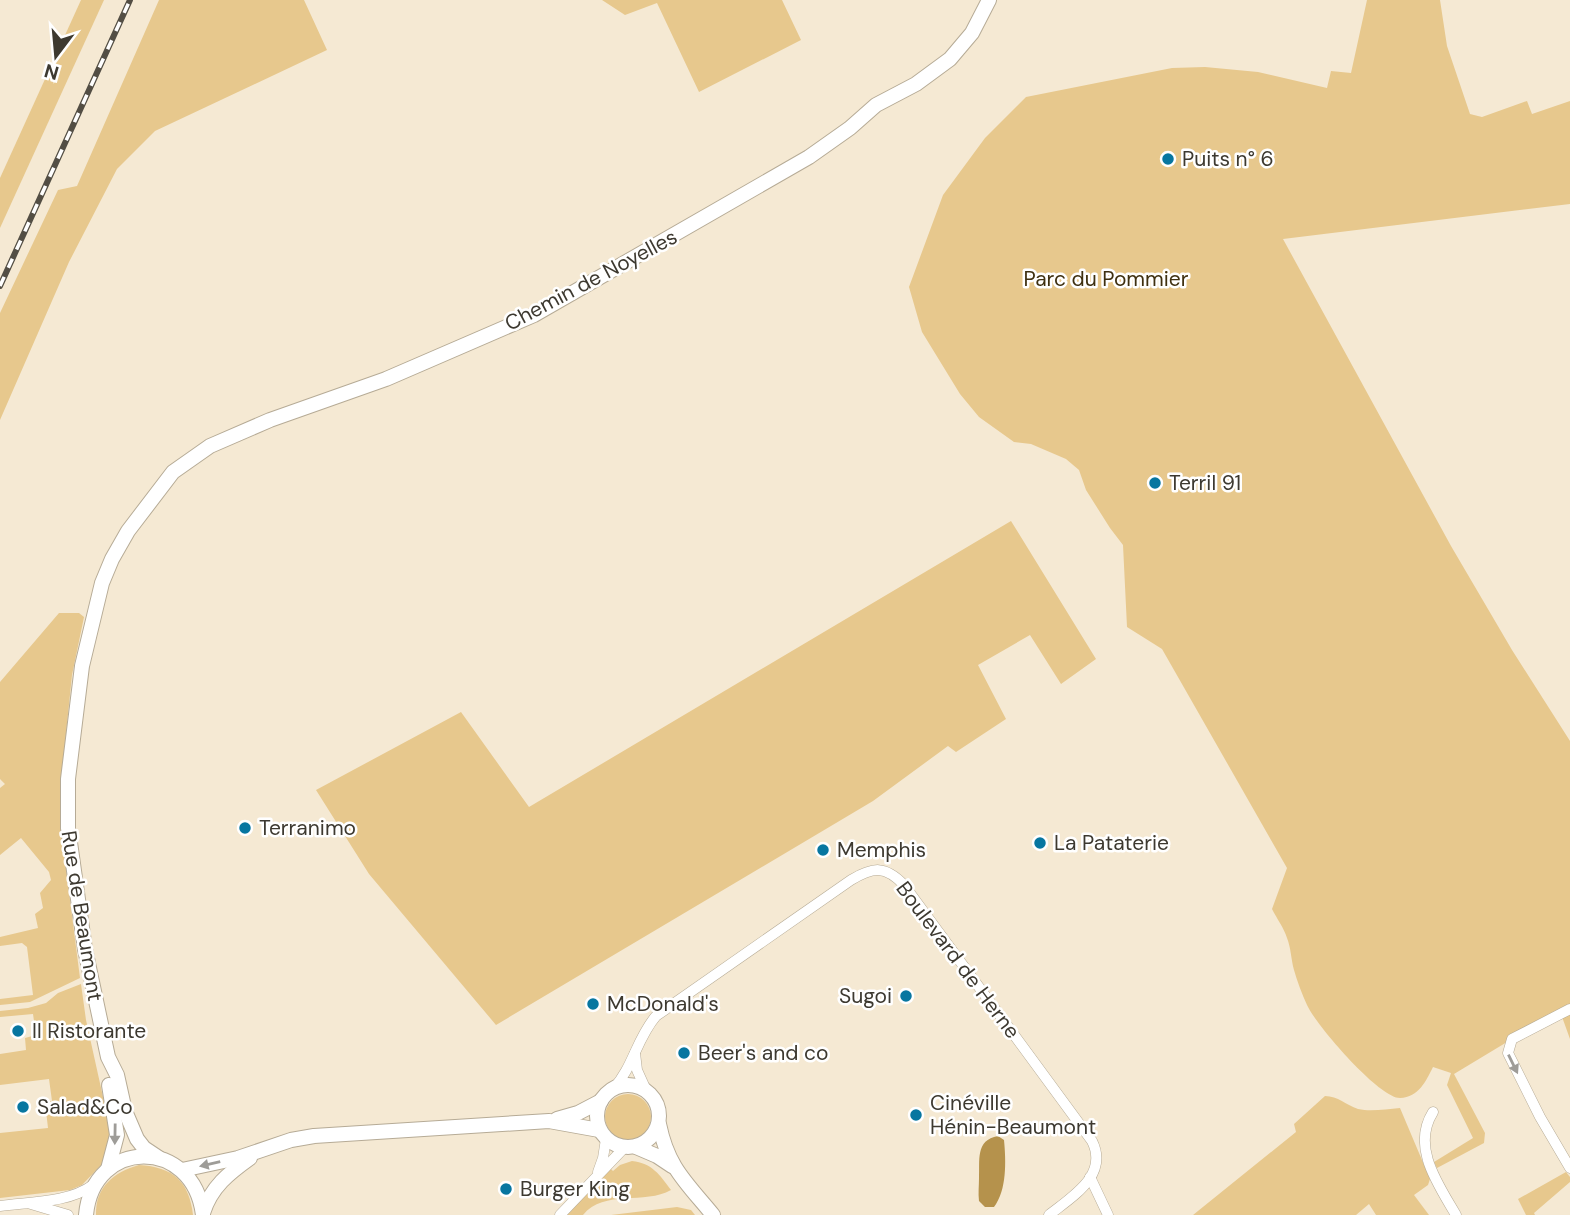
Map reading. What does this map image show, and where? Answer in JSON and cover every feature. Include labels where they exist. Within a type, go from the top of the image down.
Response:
[{"type":"street","name":"Chemin de Noyelles","points":[[128,531],[173,471],[211,446],[270,420],[380,381],[534,316],[809,157],[850,128],[876,105],[916,84],[950,59],[972,33],[989,0]]},
{"type":"street","name":"Rue de Beaumont","points":[[128,531],[112,559],[96,608],[82,666],[68,779],[68,828],[85,949],[108,1057],[117,1075],[125,1111],[144,1149],[182,1170]]},
{"type":"street","name":"Boulevard de Herne","points":[[614,1088],[628,1069],[647,1027],[668,1007],[851,880],[869,871],[883,870],[890,872],[904,885],[1092,1141],[1098,1153],[1098,1160],[1090,1177]]},
{"type":"street","points":[[1570,1009],[1512,1039],[1508,1048],[1508,1056],[1570,1168]]},
{"type":"street","points":[[635,1053],[637,1070],[646,1090],[658,1105],[664,1149],[674,1168],[713,1215]]},
{"type":"street","name":"Rue de Beaumont","points":[[108,1057],[107,1076],[117,1135],[108,1169]]},
{"type":"street","points":[[549,1121],[578,1113],[601,1101],[614,1088],[630,1085],[646,1090]]},
{"type":"street","points":[[596,1177],[603,1158],[603,1134],[597,1119],[601,1101]]},
{"type":"street","points":[[1433,1112],[1426,1123],[1423,1136],[1427,1159],[1456,1215]]},
{"type":"street","points":[[203,1215],[200,1198],[193,1183],[182,1170],[238,1158],[291,1140],[314,1136],[549,1121],[581,1125],[603,1134],[613,1144],[657,1156],[674,1168]]},
{"type":"street","points":[[560,1215],[596,1177],[631,1147],[651,1139],[659,1124]]},
{"type":"street","points":[[203,1215],[215,1187],[260,1150]]},
{"type":"street","points":[[4,1205],[84,1192],[108,1169],[132,1158],[159,1158]]},
{"type":"street","points":[[1049,1215],[1073,1196],[1090,1177],[1108,1215]]},
{"type":"street","points":[[86,1215],[94,1185]]},
{"type":"street","points":[[27,1203],[68,1215]]},
{"type":"green space","points":[[81,0],[104,0],[0,228],[0,178]]},
{"type":"green space","points":[[159,0],[304,0],[327,50],[155,131],[117,169],[69,262],[0,420],[0,313],[58,190],[77,186]]},
{"type":"green space","points":[[602,0],[782,0],[801,40],[699,92],[657,3],[625,15]]},
{"type":"green space","name":"Parc du Pommier","points":[[1367,0],[1440,0],[1447,46],[1470,114],[1482,117],[1527,101],[1532,114],[1570,101],[1570,204],[1283,239],[1451,546],[1512,650],[1570,741],[1570,1039],[1561,1014],[1512,1039],[1454,1074],[1485,1133],[1484,1143],[1437,1168],[1434,1162],[1473,1138],[1447,1085],[1451,1073],[1433,1067],[1428,1078],[1412,1095],[1400,1098],[1390,1095],[1349,1059],[1313,1015],[1297,979],[1286,934],[1272,909],[1287,868],[1162,649],[1127,627],[1123,545],[1086,490],[1079,470],[1066,459],[1031,444],[1014,442],[979,417],[960,394],[922,332],[909,287],[943,195],[985,138],[1026,97],[1172,68],[1205,67],[1258,72],[1327,88],[1331,71],[1351,73]]},
{"type":"green space","points":[[1011,521],[1096,659],[1061,684],[1030,635],[978,665],[1006,719],[956,752],[948,746],[873,801],[496,1025],[369,874],[316,790],[461,712],[529,807]]},
{"type":"green space","points":[[59,613],[79,613],[84,617],[72,675],[60,822],[80,978],[30,1002],[0,1005],[0,999],[33,995],[27,947],[22,943],[0,946],[0,937],[38,928],[35,914],[43,908],[40,893],[51,880],[49,872],[21,838],[0,855],[0,788],[5,784],[0,779],[0,682]]},
{"type":"green space","points":[[81,984],[86,1020],[109,1124],[109,1144],[104,1162],[82,1185],[70,1190],[0,1198],[0,1133],[48,1128],[45,1102],[52,1101],[49,1079],[0,1085],[0,1054],[26,1050],[25,1038],[36,1035],[33,1014],[0,1017],[0,1011],[46,1003],[58,993]]},
{"type":"green space","points":[[628,1094],[645,1100],[651,1117],[645,1134],[628,1140],[611,1134],[605,1117],[611,1100]]},
{"type":"green space","points":[[1325,1096],[1334,1097],[1363,1110],[1400,1108],[1430,1179],[1428,1185],[1414,1195],[1429,1215],[1376,1215],[1369,1204],[1356,1215],[1193,1215],[1296,1132],[1294,1124]]},
{"type":"green space","points":[[632,1161],[650,1167],[671,1190],[649,1197],[602,1202],[583,1215],[566,1215],[610,1168],[613,1171]]},
{"type":"green space","points":[[139,1165],[161,1169],[177,1178],[188,1193],[193,1215],[96,1215],[99,1196],[108,1182]]},
{"type":"green space","points":[[1566,1172],[1570,1182],[1534,1213],[1535,1215],[1526,1215],[1518,1199]]},
{"type":"green space","points":[[677,1207],[691,1210],[695,1215],[611,1215]]},
{"type":"shaded area","points":[[998,1136],[1004,1140],[1003,1184],[994,1207],[985,1207],[979,1201],[980,1152],[985,1142]]},
{"type":"railway","points":[[0,286],[130,0]]},
{"type":"place","name":"Puits n° 6","points":[[1168,159]]},
{"type":"place","name":"Terril 91","points":[[1155,483]]},
{"type":"place","name":"Terranimo","points":[[245,828]]},
{"type":"place","name":"La Pataterie","points":[[1040,843]]},
{"type":"place","name":"Memphis","points":[[823,850]]},
{"type":"place","name":"Sugoi","points":[[906,996]]},
{"type":"place","name":"McDonald's","points":[[593,1004]]},
{"type":"place","name":"Il Ristorante","points":[[18,1031]]},
{"type":"place","name":"Beer's and co","points":[[684,1053]]},
{"type":"place","name":"Salad&Co","points":[[23,1107]]},
{"type":"place","name":"Cinéville Hénin-Beaumont","points":[[916,1115]]},
{"type":"place","name":"Burger King","points":[[506,1189]]}]
